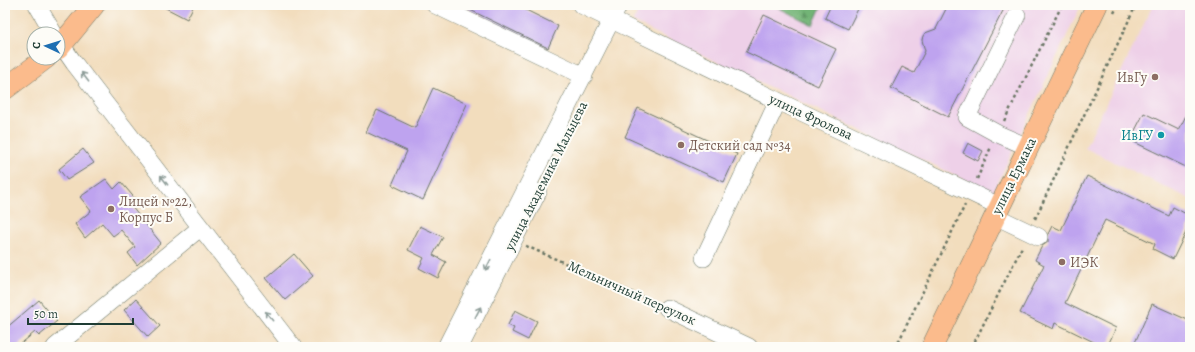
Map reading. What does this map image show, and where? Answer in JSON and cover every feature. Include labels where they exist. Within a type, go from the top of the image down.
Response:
[{"type":"main road","points":[[66,34],[94,5]]},
{"type":"main road","name":"улица Ермака","points":[[932,347],[1097,5]]},
{"type":"main road","points":[[5,89],[32,66]]},
{"type":"street","points":[[38,5],[47,26]]},
{"type":"street","points":[[435,5],[584,76]]},
{"type":"street","name":"улица Фролова","points":[[581,5],[617,24],[970,192],[1034,234]]},
{"type":"street","points":[[446,347],[584,76],[617,24],[620,5]]},
{"type":"street","name":"улица Академика Мальцева","points":[[460,347],[514,241],[617,24],[632,5]]},
{"type":"street","points":[[1017,15],[967,117],[1028,148]]},
{"type":"street","points":[[66,58],[293,347]]},
{"type":"street","points":[[704,258],[778,101]]},
{"type":"street","points":[[55,347],[200,228]]},
{"type":"street","name":"Мельничный переулок","points":[[667,308],[749,347]]},
{"type":"path","points":[[896,347],[963,210],[998,134],[1062,5]]},
{"type":"path","points":[[972,347],[1034,234],[1136,5]]},
{"type":"path","name":"Мельничный переулок","points":[[514,241],[667,308]]},
{"type":"shaded area","points":[[641,5],[1081,5],[993,193],[633,22]]},
{"type":"shaded area","name":"ИвГу","points":[[1153,5],[1190,5],[1190,199],[1085,148]]},
{"type":"green space","points":[[773,5],[822,5],[813,25]]},
{"type":"building","points":[[160,5],[194,5],[187,19]]},
{"type":"building","points":[[460,5],[516,5],[558,26],[548,48]]},
{"type":"building","points":[[831,5],[860,5],[848,29],[825,18]]},
{"type":"building","points":[[948,5],[1006,5],[948,117],[891,88],[902,67],[914,73],[925,51],[922,40],[923,36],[925,33],[936,29]]},
{"type":"building","points":[[764,15],[836,49],[818,86],[746,52]]},
{"type":"building","points":[[433,88],[467,104],[423,200],[392,185],[407,151],[366,132],[377,110],[415,128]]},
{"type":"building","name":"ИвГУ","points":[[1190,107],[1190,169],[1130,140],[1144,113],[1179,130]]},
{"type":"building","name":"Детский сад №34","points":[[638,108],[737,154],[724,182],[625,137]]},
{"type":"building","points":[[968,143],[983,151],[978,161],[963,153]]},
{"type":"building","points":[[83,149],[94,163],[67,180],[59,169]]},
{"type":"building","name":"ИЭК","points":[[1087,176],[1169,216],[1173,207],[1190,216],[1190,224],[1173,259],[1153,249],[1155,244],[1105,220],[1065,303],[1116,328],[1107,347],[1104,347],[1055,323],[1053,329],[1020,313],[1044,265],[1035,260],[1042,246],[1048,242],[1048,234],[1052,226],[1061,230]]},
{"type":"building","name":"Лицей №22, Корпус Б","points":[[106,179],[114,189],[121,182],[137,201],[131,206],[161,243],[137,265],[128,253],[135,247],[121,230],[113,236],[102,223],[85,238],[75,224],[91,211],[80,197]]},
{"type":"building","points":[[420,226],[443,237],[433,255],[446,262],[438,278],[419,268],[424,258],[408,250]]},
{"type":"building","points":[[294,254],[313,276],[285,300],[266,278]]},
{"type":"building","points":[[136,299],[160,326],[148,337],[124,310]]},
{"type":"building","points":[[39,300],[57,321],[39,336],[35,332],[17,347],[5,347],[5,329]]},
{"type":"building","points":[[1152,304],[1190,321],[1190,347],[1133,347]]},
{"type":"building","points":[[515,310],[537,321],[528,340],[512,332],[514,328],[508,325]]},
{"type":"place","name":"ИвГу","points":[[1155,77]]},
{"type":"place","name":"ИвГУ","points":[[1161,135]]},
{"type":"place","name":"Детский сад №34","points":[[681,145]]},
{"type":"place","name":"Лицей №22, Корпус Б","points":[[111,209]]},
{"type":"place","name":"ИЭК","points":[[1062,262]]}]
